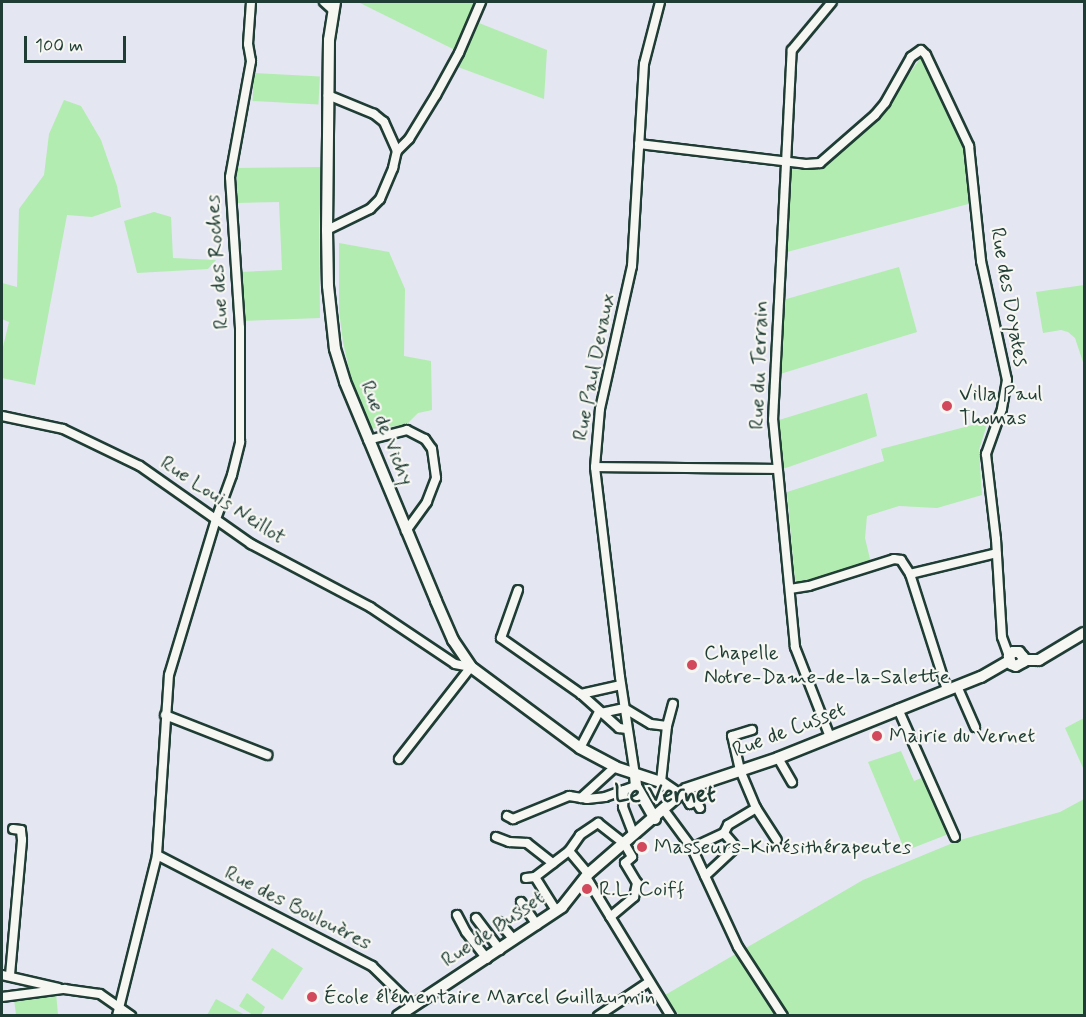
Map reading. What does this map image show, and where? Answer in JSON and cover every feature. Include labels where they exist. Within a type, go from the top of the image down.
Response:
[{"type":"street","name":"Rue des Roches","points":[[118,1012],[157,855],[169,675],[216,519],[232,475],[240,442],[240,336],[230,177],[251,61],[248,44],[251,2]]},
{"type":"street","points":[[324,2],[334,6]]},
{"type":"street","points":[[327,230],[370,209],[380,199],[393,168],[397,151],[409,139],[436,95],[459,52],[480,2]]},
{"type":"street","name":"Rue Paul Devaux","points":[[635,781],[595,467],[600,409],[632,266],[644,64],[660,2]]},
{"type":"street","name":"Rue du Terrain","points":[[830,737],[795,647],[773,420],[784,162],[792,50],[832,2]]},
{"type":"street","name":"Rue de Vichy","points":[[334,6],[329,40],[327,230],[328,286],[335,349],[345,382],[406,531],[458,648],[471,667],[580,748],[635,781],[661,782]]},
{"type":"street","name":"Rue des Doyates","points":[[784,162],[820,163],[833,153],[880,109],[911,57],[921,50],[969,146],[981,261],[1006,380],[1002,410],[986,454],[997,553],[1002,630],[1016,659]]},
{"type":"street","points":[[328,95],[374,114],[384,122],[397,151]]},
{"type":"street","points":[[639,144],[784,162]]},
{"type":"street","name":"Rue Louis Neillot","points":[[2,416],[63,429],[99,445],[172,487],[251,544],[370,607],[455,664],[471,667]]},
{"type":"street","points":[[368,440],[407,430],[425,439],[432,449],[436,478],[428,502],[406,531]]},
{"type":"street","points":[[595,467],[777,469]]},
{"type":"street","points":[[910,574],[997,553]]},
{"type":"street","points":[[790,589],[809,586],[894,559],[901,560],[910,574],[952,688],[975,727]]},
{"type":"street","points":[[518,590],[501,638],[581,694],[619,728],[627,729]]},
{"type":"street","name":"Rue de Cusset","points":[[681,793],[778,758],[981,677],[1016,659],[1039,660],[1084,633]]},
{"type":"street","points":[[445,656],[458,648]]},
{"type":"street","points":[[399,759],[471,667]]},
{"type":"street","points":[[581,694],[621,685]]},
{"type":"street","points":[[673,704],[667,726],[661,782],[681,793],[690,804],[696,801],[700,808]]},
{"type":"street","points":[[600,712],[624,708],[651,724],[667,726]]},
{"type":"street","points":[[898,709],[955,837]]},
{"type":"street","points":[[580,748],[600,712]]},
{"type":"street","points":[[165,715],[267,755]]},
{"type":"street","points":[[752,730],[732,736],[740,770],[756,808],[777,840]]},
{"type":"street","points":[[778,758],[792,782]]},
{"type":"street","points":[[581,798],[615,767]]},
{"type":"street","points":[[507,816],[513,819],[569,796],[605,797],[624,790],[635,781],[655,819]]},
{"type":"street","points":[[624,790],[623,807],[634,835]]},
{"type":"street","name":"Rue de Busset","points":[[398,1016],[556,911],[569,900],[587,876],[655,819],[681,793]]},
{"type":"street","points":[[692,848],[724,833],[728,825],[756,808]]},
{"type":"street","points":[[664,810],[692,848],[719,912],[738,947],[783,1016]]},
{"type":"street","points":[[556,911],[530,878],[570,851],[580,835],[598,823],[624,843],[632,857],[625,863],[634,874],[637,891],[610,917]]},
{"type":"street","points":[[13,829],[21,830],[22,840],[6,975],[64,989],[100,994],[118,1012],[131,1016]]},
{"type":"street","points":[[705,876],[736,847],[724,833]]},
{"type":"street","points":[[496,837],[509,842],[527,843],[553,863]]},
{"type":"street","points":[[570,851],[671,1016]]},
{"type":"street","name":"Rue des Boulouères","points":[[157,855],[372,966],[413,1006]]},
{"type":"street","points":[[521,902],[537,925]]},
{"type":"street","points":[[457,915],[466,932],[487,959]]},
{"type":"street","points":[[476,918],[500,950]]},
{"type":"street","points":[[499,922],[514,940]]},
{"type":"street","points":[[598,1016],[649,982]]},
{"type":"street","points":[[2,997],[64,989]]},
{"type":"green space","points":[[358,2],[475,2],[455,50]]},
{"type":"green space","points":[[479,23],[547,50],[544,99],[458,67]]},
{"type":"green space","points":[[921,57],[964,145],[972,203],[787,252],[791,169],[824,166],[879,117]]},
{"type":"green space","points":[[254,73],[320,76],[318,104],[253,101]]},
{"type":"green space","points":[[64,100],[81,106],[101,140],[117,186],[121,207],[92,217],[67,215],[35,385],[2,378],[2,351],[9,322],[2,319],[2,283],[17,287],[19,209],[44,175],[49,134]]},
{"type":"green space","points":[[322,167],[319,224],[320,318],[241,321],[241,272],[282,270],[279,202],[236,203],[237,168]]},
{"type":"green space","points":[[154,212],[171,217],[173,258],[216,260],[208,269],[137,273],[124,221]]},
{"type":"green space","points":[[339,243],[389,252],[405,289],[404,356],[431,361],[432,410],[418,413],[406,425],[370,429],[352,382],[339,310]]},
{"type":"green space","points":[[899,267],[917,332],[780,374],[783,300]]},
{"type":"green space","points":[[1084,285],[1084,365],[1075,338],[1068,332],[1061,330],[1043,333],[1036,292]]},
{"type":"green space","points":[[867,393],[877,436],[783,469],[779,420]]},
{"type":"green space","points":[[988,421],[979,450],[982,495],[937,508],[899,506],[867,516],[865,538],[871,563],[804,585],[795,580],[787,492],[884,461],[881,449]]},
{"type":"green space","points":[[1084,718],[1084,770],[1065,728]]},
{"type":"green space","points":[[901,751],[914,781],[926,776],[949,831],[946,835],[905,851],[868,762]]},
{"type":"green space","points":[[1084,799],[1084,1015],[679,1016],[665,995],[863,880],[960,840],[1060,812]]},
{"type":"green space","points":[[272,948],[303,968],[282,1000],[251,980]]},
{"type":"green space","points":[[56,993],[58,1015],[16,1015],[14,999]]},
{"type":"green space","points":[[247,993],[265,1007],[261,1015],[253,1015],[239,1006]]},
{"type":"green space","points":[[216,999],[245,1015],[207,1015]]},
{"type":"place","name":"Villa Paul Thomas","points":[[947,406]]},
{"type":"place","name":"Chapelle Notre-Dame-de-la-Salette","points":[[692,665]]},
{"type":"place","name":"Mairie du Vernet","points":[[877,736]]},
{"type":"place","name":"Masseurs-Kinésithérapeutes","points":[[642,847]]},
{"type":"place","name":"R.L. Coiff","points":[[587,889]]},
{"type":"place","name":"École élémentaire Marcel Guillaumin","points":[[312,997]]},
{"type":"district","name":"Le Vernet","points":[[665,795]]}]
